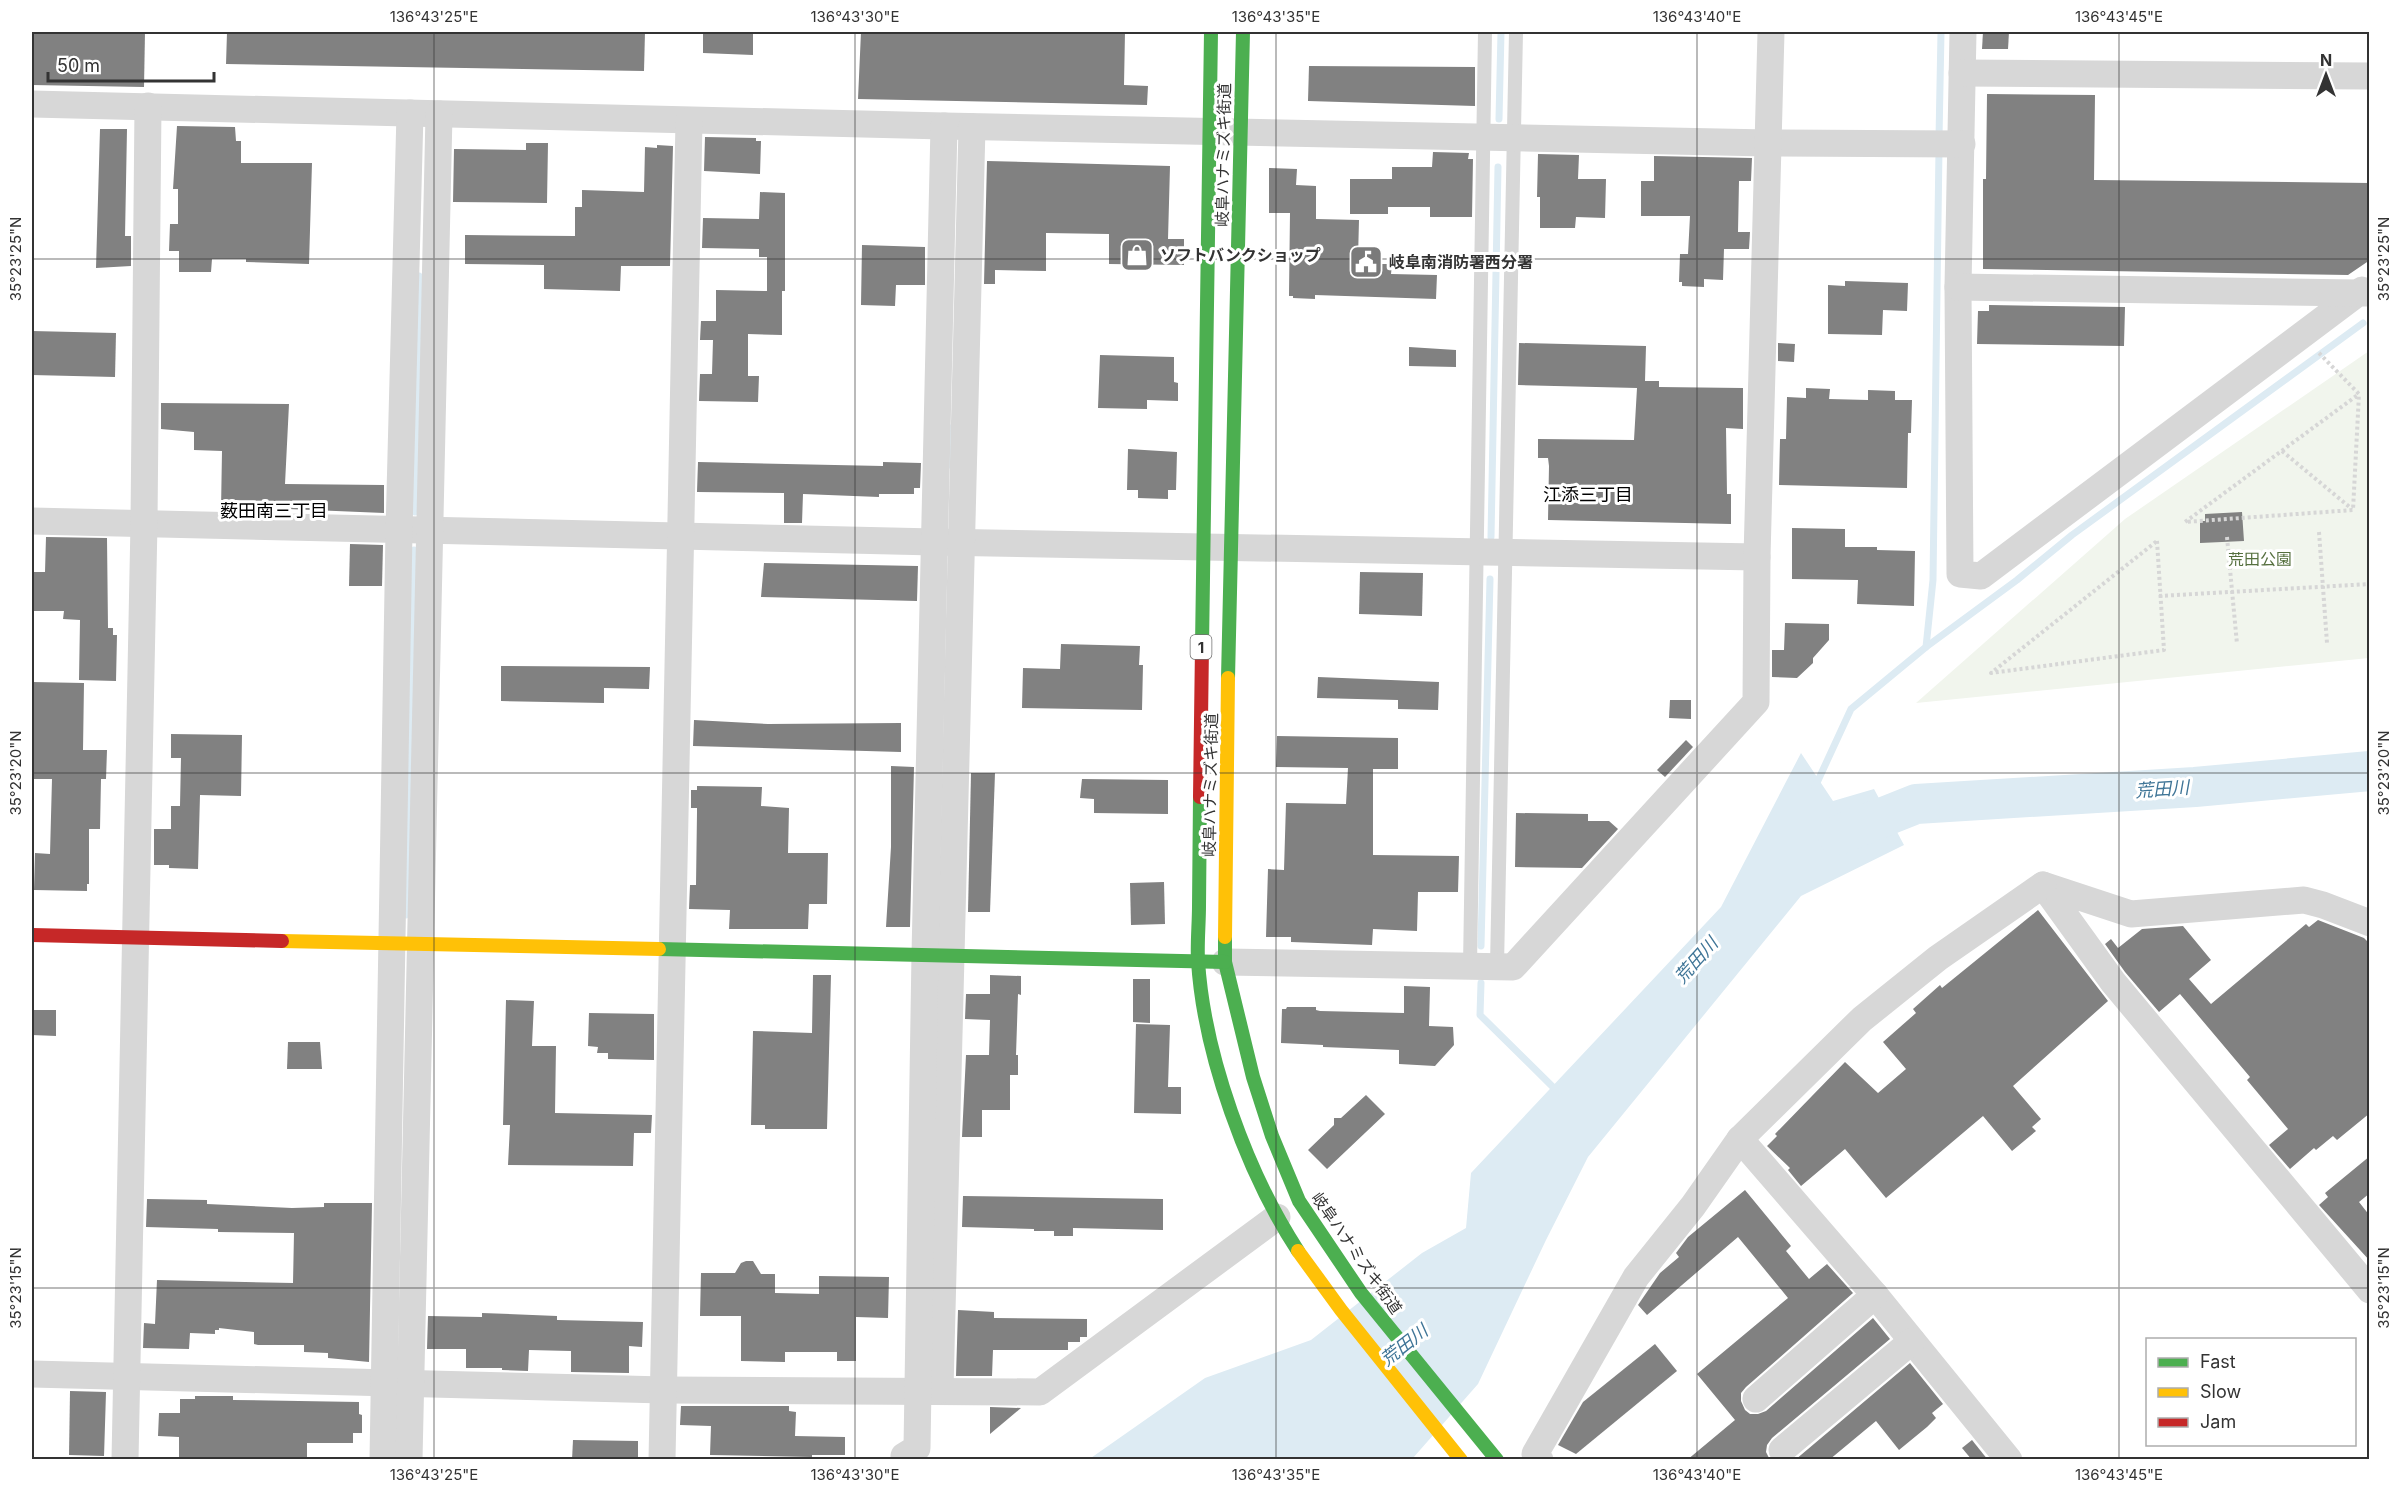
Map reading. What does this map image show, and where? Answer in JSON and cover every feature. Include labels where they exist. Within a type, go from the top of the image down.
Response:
[{"type":"main road","name":"岐阜ハナミズキ街道","points":[[1211,32],[1202,546],[1198,961],[1203,999],[1216,1061],[1232,1114],[1257,1176],[1277,1217],[1336,1304],[1460,1458]]},
{"type":"main road","name":"岐阜ハナミズキ街道","points":[[1243,32],[1230,546],[1225,962],[1237,1018],[1272,1136],[1299,1201],[1361,1293],[1495,1459]]},
{"type":"main road","points":[[32,935],[1225,962]]},
{"type":"street","points":[[1225,962],[1513,967],[1756,702],[1757,557],[1771,32]]},
{"type":"street","points":[[1963,32],[1957,144],[1960,574],[1981,576],[2366,290]]},
{"type":"street","points":[[1962,73],[2370,76]]},
{"type":"street","points":[[32,104],[972,127],[1513,136],[1768,143],[1957,144]]},
{"type":"street","points":[[125,1460],[144,523],[148,106]]},
{"type":"street","points":[[409,1460],[398,1382],[392,943],[399,531],[410,113]]},
{"type":"street","points":[[383,1460],[398,1382],[420,944],[439,114]]},
{"type":"street","points":[[662,1460],[690,121]]},
{"type":"street","points":[[944,126],[948,542]]},
{"type":"street","points":[[904,1456],[917,1448],[929,1391],[948,542],[972,127]]},
{"type":"street","points":[[1958,287],[2366,290]]},
{"type":"street","points":[[32,521],[399,531],[1757,557]]},
{"type":"street","points":[[2043,885],[2132,914],[2304,900],[2324,905],[2370,923]]},
{"type":"street","points":[[1540,1460],[1535,1454],[1636,1277],[1693,1206],[1740,1139],[1862,1019],[1938,958],[2043,885]]},
{"type":"street","points":[[2043,885],[2113,982],[2370,1290]]},
{"type":"street","points":[[1740,1139],[1875,1295],[2009,1460]]},
{"type":"street","points":[[32,1374],[664,1390],[1040,1392],[1277,1217]]},
{"type":"street","points":[[1756,1399],[1875,1295]]},
{"type":"street","points":[[1782,1450],[1912,1341]]},
{"type":"lane","points":[[1483,966],[1476,551],[1485,32]]},
{"type":"lane","points":[[1483,966],[1505,552],[1516,32]]},
{"type":"path","points":[[2316,350],[2359,394],[2353,510]]},
{"type":"path","points":[[2353,510],[2185,522],[2359,394]]},
{"type":"path","points":[[2282,451],[2353,510]]},
{"type":"path","points":[[2319,532],[2327,643]]},
{"type":"path","points":[[2227,537],[2237,645]]},
{"type":"path","points":[[2157,541],[2159,596],[2164,650],[1991,673],[2157,541]]},
{"type":"path","points":[[2159,596],[2370,584]]},
{"type":"green space","name":"荒田公園","points":[[2369,351],[2369,658],[1916,703],[2125,519]]},
{"type":"water","points":[[1801,753],[1833,801],[1874,789],[1904,845],[1801,896],[1588,1157],[1478,1384],[1413,1458],[1088,1460],[1205,1378],[1311,1340],[1422,1253],[1466,1228],[1471,1173],[1721,907]]},
{"type":"building","points":[[32,32],[145,32],[144,87],[32,85]]},
{"type":"building","points":[[227,32],[645,32],[644,71],[226,64]]},
{"type":"building","points":[[703,32],[753,32],[753,55],[703,53]]},
{"type":"building","points":[[861,32],[1125,32],[1124,85],[1148,86],[1147,105],[858,99]]},
{"type":"building","points":[[1983,32],[2009,32],[2008,49],[1982,49]]},
{"type":"building","points":[[1309,66],[1475,67],[1475,106],[1308,101]]},
{"type":"building","points":[[1987,94],[2095,95],[2094,180],[2370,183],[2370,260],[2348,275],[1983,269],[1983,179],[1986,179]]},
{"type":"building","points":[[177,126],[235,127],[236,141],[241,141],[241,163],[312,163],[309,264],[212,259],[211,272],[179,272],[179,251],[169,251],[170,224],[178,224],[178,189],[173,189]]},
{"type":"building","points":[[100,129],[127,129],[125,236],[131,236],[131,266],[96,268]]},
{"type":"building","points":[[705,137],[756,138],[756,141],[761,141],[760,174],[704,171]]},
{"type":"building","points":[[526,143],[548,143],[547,203],[453,202],[454,149],[526,150]]},
{"type":"building","points":[[657,145],[673,146],[670,266],[621,266],[620,291],[544,289],[544,265],[465,264],[465,235],[575,236],[575,207],[582,207],[582,190],[644,192],[645,147],[657,148]]},
{"type":"building","points":[[1433,152],[1469,153],[1468,159],[1473,159],[1472,217],[1430,217],[1430,207],[1388,207],[1388,214],[1350,214],[1350,179],[1392,179],[1392,167],[1432,167]]},
{"type":"building","points":[[1538,154],[1579,155],[1578,179],[1606,179],[1605,218],[1576,217],[1575,228],[1540,228],[1540,197],[1537,197]]},
{"type":"building","points":[[1654,156],[1752,158],[1751,181],[1739,181],[1738,232],[1750,232],[1749,249],[1724,249],[1723,280],[1704,279],[1704,287],[1682,286],[1682,282],[1679,282],[1680,254],[1688,254],[1690,216],[1641,216],[1641,181],[1654,181]]},
{"type":"building","points":[[987,161],[1170,166],[1168,239],[1184,239],[1184,265],[1109,264],[1109,234],[1046,233],[1046,271],[995,270],[995,284],[984,284]]},
{"type":"building","name":"岐阜南消防署西分署","points":[[1269,168],[1297,169],[1296,185],[1316,186],[1316,219],[1359,220],[1358,259],[1373,259],[1373,264],[1392,264],[1391,274],[1437,275],[1436,299],[1315,295],[1315,299],[1289,296],[1290,213],[1269,213]]},
{"type":"building","points":[[760,192],[785,193],[785,291],[782,291],[782,335],[748,334],[748,376],[759,376],[758,402],[699,401],[700,374],[712,374],[713,340],[700,340],[701,321],[716,321],[716,290],[767,291],[767,257],[759,257],[759,249],[702,248],[703,218],[759,219]]},
{"type":"building","points":[[862,245],[925,247],[925,285],[896,285],[895,306],[861,305]]},
{"type":"building","points":[[1845,281],[1908,283],[1907,311],[1883,310],[1882,335],[1828,334],[1828,285],[1845,286]]},
{"type":"building","points":[[1989,305],[2125,307],[2124,346],[1977,344],[1978,311],[1989,311]]},
{"type":"building","points":[[32,331],[116,333],[115,377],[32,375]]},
{"type":"building","points":[[1519,343],[1646,346],[1645,381],[1659,381],[1659,387],[1743,388],[1743,429],[1726,428],[1727,494],[1731,494],[1731,524],[1548,520],[1549,466],[1548,458],[1538,458],[1538,439],[1634,440],[1637,388],[1518,385]]},
{"type":"building","points":[[1778,343],[1795,344],[1794,362],[1778,361]]},
{"type":"building","points":[[1409,347],[1456,350],[1456,367],[1409,366]]},
{"type":"building","points":[[1100,355],[1174,357],[1174,382],[1178,383],[1178,401],[1147,400],[1147,409],[1098,408]]},
{"type":"building","points":[[1806,388],[1830,389],[1829,399],[1868,400],[1868,390],[1895,391],[1895,400],[1912,400],[1911,433],[1908,433],[1907,488],[1779,485],[1780,439],[1786,439],[1787,397],[1806,398]]},
{"type":"building","points":[[161,403],[289,404],[285,484],[384,485],[384,513],[288,509],[288,505],[240,504],[239,510],[221,510],[222,451],[194,450],[194,432],[161,429]]},
{"type":"building","points":[[1128,449],[1177,452],[1176,490],[1168,490],[1168,499],[1138,498],[1138,490],[1127,490]]},
{"type":"building","points":[[698,462],[883,466],[883,462],[921,463],[920,488],[914,488],[914,494],[879,494],[879,497],[803,494],[802,523],[784,523],[784,493],[697,492]]},
{"type":"building","points":[[2242,512],[2244,541],[2200,543],[2200,521],[2205,521],[2205,514]]},
{"type":"building","points":[[1792,528],[1845,529],[1845,547],[1877,547],[1877,550],[1915,551],[1914,606],[1857,604],[1858,580],[1792,579]]},
{"type":"building","points":[[46,537],[107,538],[108,628],[113,628],[113,635],[117,635],[116,681],[79,680],[80,620],[63,619],[64,611],[32,611],[32,572],[45,572]]},
{"type":"building","points":[[350,544],[383,545],[382,586],[349,586]]},
{"type":"building","points":[[764,563],[918,566],[917,601],[761,597]]},
{"type":"building","points":[[1360,572],[1423,573],[1422,616],[1359,614]]},
{"type":"building","points":[[1785,623],[1829,624],[1829,640],[1813,658],[1813,663],[1797,678],[1772,677],[1772,650],[1784,650]]},
{"type":"building","points":[[1061,644],[1140,646],[1139,665],[1143,665],[1142,710],[1022,708],[1023,668],[1060,669]]},
{"type":"building","points":[[501,666],[650,667],[649,689],[604,688],[604,703],[501,701]]},
{"type":"building","points":[[1318,677],[1439,682],[1438,710],[1398,709],[1398,700],[1317,698]]},
{"type":"building","points":[[32,682],[84,683],[83,750],[107,750],[106,779],[101,779],[100,829],[89,829],[87,891],[34,890],[35,853],[50,854],[52,779],[32,779]]},
{"type":"building","points":[[1670,700],[1691,700],[1691,719],[1669,718]]},
{"type":"building","points":[[694,720],[768,724],[901,723],[901,752],[693,746]]},
{"type":"building","points":[[171,734],[242,735],[241,796],[200,795],[198,869],[154,865],[154,829],[171,829],[171,806],[180,806],[181,758],[171,758]]},
{"type":"building","points":[[1277,736],[1398,738],[1398,769],[1373,769],[1373,855],[1459,856],[1458,892],[1418,892],[1417,931],[1373,929],[1372,945],[1291,942],[1291,937],[1266,937],[1268,869],[1284,870],[1286,803],[1346,804],[1348,768],[1276,767]]},
{"type":"building","points":[[1686,740],[1693,747],[1665,777],[1657,770]]},
{"type":"building","points":[[891,766],[914,767],[910,927],[886,927],[891,847]]},
{"type":"building","points":[[971,773],[995,773],[990,912],[968,912]]},
{"type":"building","points":[[1082,779],[1168,780],[1168,814],[1094,813],[1094,799],[1080,798]]},
{"type":"building","points":[[697,786],[762,787],[761,806],[789,808],[788,853],[828,853],[827,904],[809,904],[808,929],[729,929],[730,910],[689,909],[690,885],[696,885],[697,808],[691,808],[691,790],[697,790]]},
{"type":"building","points":[[1516,813],[1588,814],[1588,821],[1609,821],[1618,829],[1582,868],[1515,867]]},
{"type":"building","points":[[1164,882],[1165,924],[1131,925],[1130,883]]},
{"type":"building","points":[[2038,910],[2108,1001],[2013,1086],[2041,1119],[2032,1127],[2036,1131],[2012,1151],[1983,1116],[1886,1198],[1845,1149],[1801,1186],[1788,1170],[1790,1168],[1767,1146],[1777,1136],[1775,1134],[1845,1062],[1878,1093],[1906,1069],[1883,1042],[1916,1013],[1913,1009],[1940,985],[1942,988]]},
{"type":"building","points":[[2318,920],[2364,938],[2370,944],[2370,1113],[2337,1140],[2333,1136],[2316,1150],[2314,1148],[2290,1169],[2269,1145],[2288,1129],[2247,1080],[2250,1077],[2180,994],[2159,1012],[2105,944],[2111,939],[2118,948],[2142,929],[2183,926],[2211,960],[2189,979],[2211,1004],[2306,924],[2309,927]]},
{"type":"building","points":[[813,975],[831,975],[827,1129],[765,1129],[765,1125],[751,1125],[753,1031],[812,1033]]},
{"type":"building","points":[[990,975],[1021,976],[1021,995],[1018,994],[1016,1055],[1018,1055],[1018,1075],[1010,1075],[1010,1110],[982,1110],[982,1137],[962,1137],[966,1055],[989,1055],[990,1020],[965,1019],[966,994],[990,994]]},
{"type":"building","points":[[1133,979],[1150,979],[1150,1023],[1133,1022]]},
{"type":"building","points":[[1404,986],[1430,987],[1429,1026],[1453,1027],[1454,1045],[1435,1066],[1399,1064],[1399,1050],[1281,1043],[1282,1009],[1316,1007],[1316,1010],[1320,1011],[1404,1013]]},
{"type":"building","points":[[506,1000],[534,1001],[532,1046],[556,1046],[555,1113],[652,1115],[651,1133],[634,1133],[633,1166],[508,1165],[510,1125],[503,1125]]},
{"type":"building","points":[[32,1010],[56,1010],[56,1036],[32,1035]]},
{"type":"building","points":[[589,1013],[654,1014],[654,1060],[608,1059],[608,1053],[597,1053],[598,1047],[588,1046]]},
{"type":"building","points":[[1136,1024],[1170,1025],[1168,1087],[1181,1087],[1181,1114],[1134,1113]]},
{"type":"building","points":[[288,1042],[320,1042],[322,1069],[287,1069]]},
{"type":"building","points":[[1366,1095],[1385,1114],[1327,1169],[1308,1150],[1334,1125],[1334,1118],[1341,1118]]},
{"type":"building","points":[[2370,1156],[2370,1193],[2359,1202],[2370,1216],[2370,1261],[2319,1205],[2328,1197],[2325,1193]]},
{"type":"building","points":[[1745,1190],[1791,1246],[1786,1251],[1809,1279],[1827,1264],[1853,1293],[1746,1387],[1741,1393],[1741,1401],[1745,1410],[1750,1414],[1766,1411],[1873,1318],[1890,1339],[1772,1438],[1767,1445],[1766,1452],[1770,1460],[1687,1460],[1735,1420],[1697,1374],[1788,1298],[1738,1237],[1647,1315],[1638,1305],[1660,1273],[1679,1257],[1676,1253],[1688,1237]]},
{"type":"building","points":[[963,1196],[1163,1199],[1163,1230],[1073,1228],[1073,1236],[1054,1236],[1054,1231],[1034,1231],[1034,1229],[962,1227]]},
{"type":"building","points":[[147,1199],[207,1200],[207,1204],[292,1208],[324,1207],[324,1203],[372,1203],[369,1362],[328,1358],[328,1353],[304,1352],[304,1345],[258,1345],[254,1344],[254,1332],[219,1328],[215,1330],[215,1334],[190,1333],[189,1349],[143,1348],[144,1323],[155,1324],[157,1280],[293,1283],[294,1233],[218,1232],[218,1229],[146,1227]]},
{"type":"building","points":[[753,1261],[761,1274],[775,1274],[775,1293],[819,1294],[819,1276],[889,1277],[888,1318],[856,1317],[856,1361],[837,1361],[837,1352],[785,1352],[785,1362],[741,1361],[741,1316],[700,1316],[701,1273],[735,1273],[741,1263]]},
{"type":"building","points":[[958,1310],[994,1312],[994,1318],[1087,1319],[1087,1337],[1080,1337],[1080,1342],[1068,1342],[1068,1350],[993,1350],[992,1376],[956,1376]]},
{"type":"building","points":[[482,1313],[557,1316],[557,1320],[643,1322],[642,1347],[629,1346],[629,1373],[571,1372],[571,1351],[529,1350],[528,1371],[466,1368],[466,1349],[427,1349],[428,1316],[482,1317]]},
{"type":"building","points":[[1655,1344],[1677,1371],[1576,1454],[1558,1445],[1583,1402]]},
{"type":"building","points":[[1910,1363],[1943,1404],[1932,1413],[1936,1418],[1927,1427],[1899,1450],[1876,1421],[1829,1460],[1795,1460]]},
{"type":"building","points":[[70,1391],[106,1392],[104,1456],[69,1455]]},
{"type":"building","points":[[195,1396],[233,1396],[233,1400],[359,1402],[362,1433],[353,1433],[353,1443],[307,1443],[307,1460],[179,1460],[179,1437],[158,1436],[159,1413],[180,1413],[180,1399],[195,1399]]},
{"type":"building","points":[[681,1406],[789,1406],[789,1411],[796,1412],[795,1436],[845,1437],[845,1455],[812,1455],[812,1457],[710,1455],[711,1426],[680,1425]]},
{"type":"building","points":[[990,1407],[1021,1408],[990,1434]]},
{"type":"building","points":[[573,1440],[638,1441],[638,1460],[572,1460]]},
{"type":"building","points":[[1972,1440],[1988,1460],[1972,1460],[1962,1448]]},
{"type":"waterway","points":[[1499,119],[1501,32]]},
{"type":"waterway","points":[[1939,138],[1941,32]]},
{"type":"waterway","points":[[1926,647],[1933,580],[1939,149]]},
{"type":"waterway","points":[[1491,537],[1498,167]]},
{"type":"waterway","points":[[415,512],[419,276]]},
{"type":"waterway","points":[[1815,787],[1851,709],[1926,647],[2017,580],[2072,535],[2363,323]]},
{"type":"waterway","points":[[950,465],[951,428]]},
{"type":"waterway","points":[[406,915],[414,550]]},
{"type":"waterway","points":[[1481,946],[1490,579]]},
{"type":"waterway","name":"荒田川","points":[[1838,835],[1916,804],[2195,787],[2370,771]]},
{"type":"waterway","points":[[1481,983],[1480,1015],[1558,1092]]},
{"type":"traffic: fast","points":[[1202,646],[1211,32]]},
{"type":"traffic: fast","points":[[1228,678],[1243,32]]},
{"type":"traffic: fast","points":[[1200,797],[1198,961],[1209,1035],[1231,1112],[1246,1150],[1279,1220],[1298,1251]]},
{"type":"traffic: fast","points":[[1225,937],[1225,962],[1253,1077],[1272,1136],[1299,1201],[1361,1293],[1497,1460]]},
{"type":"traffic: fast","points":[[659,949],[1225,962]]},
{"type":"traffic: slow","points":[[1225,937],[1228,678]]},
{"type":"traffic: slow","points":[[282,941],[659,949]]},
{"type":"traffic: slow","points":[[1298,1251],[1341,1310],[1461,1460]]},
{"type":"traffic: jam","points":[[1200,797],[1202,646]]},
{"type":"traffic: jam","points":[[32,935],[282,941]]},
{"type":"place","name":"ソフトバンクショップ","points":[[1137,255]]},
{"type":"place","name":"岐阜南消防署西分署","points":[[1366,262]]},
{"type":"district","name":"江添三丁目","points":[[1588,494]]},
{"type":"district","name":"薮田南三丁目","points":[[274,510]]}]
